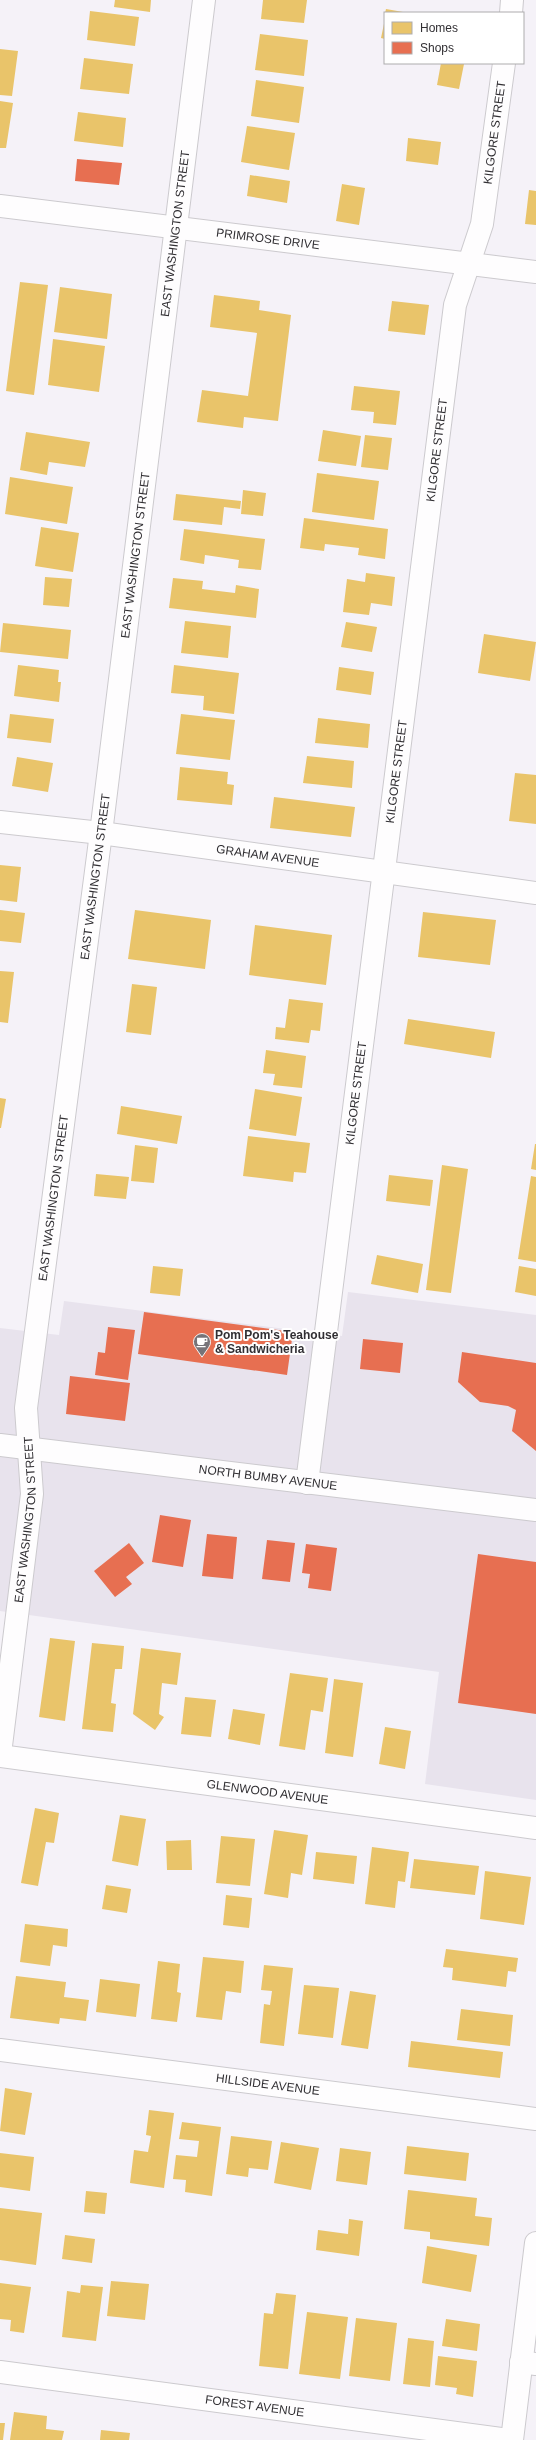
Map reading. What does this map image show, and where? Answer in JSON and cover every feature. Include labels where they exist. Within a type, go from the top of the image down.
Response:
[{"type":"street","name":"EAST WASHINGTON STREET","points":[[0,1755],[32,1494],[26,1408],[101,833],[174,228],[204,0]]},
{"type":"street","points":[[511,12],[512,0]]},
{"type":"street","name":"KILGORE STREET","points":[[307,1483],[455,305],[482,224],[504,64]]},
{"type":"street","name":"PRIMROSE DRIVE","points":[[0,206],[536,272]]},
{"type":"street","name":"GRAHAM AVENUE","points":[[0,822],[101,833],[383,874],[536,893]]},
{"type":"street","name":"NORTH BUMBY AVENUE","points":[[0,1445],[536,1510]]},
{"type":"street","name":"GLENWOOD AVENUE","points":[[0,1755],[536,1828]]},
{"type":"street","name":"HILLSIDE AVENUE","points":[[0,2050],[536,2119]]},
{"type":"street","points":[[511,2440],[528,2363],[536,2243]]},
{"type":"street","name":"FOREST AVENUE","points":[[0,2372],[511,2440]]},
{"type":"shaded area","points":[[348,1292],[536,1315],[536,1800],[425,1784],[439,1672],[0,1611],[0,1328],[59,1335],[64,1301],[342,1336]]},
{"type":"building: Homes","points":[[115,0],[151,0],[150,12],[114,7]]},
{"type":"building: Homes","points":[[263,0],[307,0],[304,23],[261,19]]},
{"type":"building: Homes","points":[[386,9],[403,12],[385,12]]},
{"type":"building: Homes","points":[[90,11],[139,17],[135,46],[87,40]]},
{"type":"building: Homes","points":[[384,24],[384,39],[381,38]]},
{"type":"building: Homes","points":[[260,34],[308,40],[304,76],[255,70]]},
{"type":"building: Homes","points":[[0,49],[18,51],[12,96],[0,95]]},
{"type":"building: Homes","points":[[84,58],[133,64],[129,94],[80,89]]},
{"type":"building: Homes","points":[[441,64],[464,64],[459,89],[437,85]]},
{"type":"building: Homes","points":[[256,80],[304,87],[299,123],[251,116]]},
{"type":"building: Homes","points":[[0,101],[13,103],[6,148],[0,148]]},
{"type":"building: Homes","points":[[78,112],[126,118],[123,147],[74,141]]},
{"type":"building: Homes","points":[[247,126],[295,133],[289,170],[241,162]]},
{"type":"building: Homes","points":[[408,138],[441,142],[438,165],[406,161]]},
{"type":"building: Homes","points":[[250,175],[290,181],[287,203],[247,196]]},
{"type":"building: Homes","points":[[342,184],[365,188],[359,225],[336,221]]},
{"type":"building: Homes","points":[[529,190],[536,191],[536,225],[525,224]]},
{"type":"building: Homes","points":[[20,282],[48,285],[34,395],[6,391]]},
{"type":"building: Homes","points":[[60,287],[112,294],[107,339],[54,332]]},
{"type":"building: Homes","points":[[214,295],[260,301],[259,310],[291,315],[278,421],[244,417],[243,428],[197,422],[202,390],[248,396],[257,333],[210,327]]},
{"type":"building: Homes","points":[[392,301],[429,305],[425,335],[388,331]]},
{"type":"building: Homes","points":[[53,339],[105,346],[99,392],[48,385]]},
{"type":"building: Homes","points":[[354,386],[400,391],[396,425],[373,423],[374,412],[351,410]]},
{"type":"building: Homes","points":[[323,430],[361,436],[356,466],[318,461]]},
{"type":"building: Homes","points":[[26,432],[90,442],[85,467],[49,462],[47,475],[20,470]]},
{"type":"building: Homes","points":[[365,435],[392,438],[388,470],[361,467]]},
{"type":"building: Homes","points":[[317,473],[379,481],[374,520],[312,512]]},
{"type":"building: Homes","points":[[10,477],[73,487],[67,524],[5,514]]},
{"type":"building: Homes","points":[[243,490],[266,493],[263,516],[241,514]]},
{"type":"building: Homes","points":[[176,494],[241,501],[240,509],[224,507],[222,525],[173,520]]},
{"type":"building: Homes","points":[[304,518],[388,529],[385,559],[358,555],[359,548],[325,544],[324,551],[300,548]]},
{"type":"building: Homes","points":[[41,527],[79,533],[73,572],[35,566]]},
{"type":"building: Homes","points":[[184,529],[265,539],[261,570],[238,568],[239,560],[205,555],[204,564],[180,560]]},
{"type":"building: Homes","points":[[366,573],[395,577],[392,606],[371,603],[369,615],[343,612],[347,579],[365,582]]},
{"type":"building: Homes","points":[[45,577],[72,579],[69,607],[43,605]]},
{"type":"building: Homes","points":[[173,578],[203,581],[202,589],[235,593],[236,585],[259,589],[256,618],[169,608]]},
{"type":"building: Homes","points":[[185,621],[231,626],[228,658],[181,653]]},
{"type":"building: Homes","points":[[346,622],[377,627],[372,652],[341,647]]},
{"type":"building: Homes","points":[[3,623],[71,630],[68,659],[0,652]]},
{"type":"building: Homes","points":[[484,634],[536,642],[530,681],[478,673]]},
{"type":"building: Homes","points":[[18,665],[59,670],[58,682],[61,682],[59,702],[14,696]]},
{"type":"building: Homes","points":[[174,665],[239,673],[234,714],[203,710],[204,696],[171,693]]},
{"type":"building: Homes","points":[[339,667],[374,672],[371,695],[336,690]]},
{"type":"building: Homes","points":[[10,714],[54,719],[51,743],[7,738]]},
{"type":"building: Homes","points":[[181,714],[235,720],[230,760],[176,754]]},
{"type":"building: Homes","points":[[318,718],[370,724],[368,748],[315,743]]},
{"type":"building: Homes","points":[[307,756],[354,761],[352,788],[303,783]]},
{"type":"building: Homes","points":[[17,757],[53,763],[48,792],[12,786]]},
{"type":"building: Homes","points":[[180,767],[228,772],[227,784],[234,785],[232,805],[177,800]]},
{"type":"building: Homes","points":[[515,773],[536,775],[536,824],[509,821]]},
{"type":"building: Homes","points":[[274,797],[355,807],[351,837],[270,828]]},
{"type":"building: Homes","points":[[0,865],[21,867],[17,902],[0,900]]},
{"type":"building: Homes","points":[[0,910],[25,913],[21,943],[0,941]]},
{"type":"building: Homes","points":[[135,910],[211,920],[205,969],[128,959]]},
{"type":"building: Homes","points":[[423,912],[496,920],[490,965],[418,957]]},
{"type":"building: Homes","points":[[255,925],[332,935],[326,985],[249,975]]},
{"type":"building: Homes","points":[[0,971],[14,972],[8,1023],[0,1022]]},
{"type":"building: Homes","points":[[132,984],[157,987],[151,1035],[126,1032]]},
{"type":"building: Homes","points":[[289,999],[323,1003],[320,1031],[311,1030],[309,1043],[275,1039],[276,1027],[285,1028]]},
{"type":"building: Homes","points":[[408,1019],[495,1032],[491,1058],[404,1044]]},
{"type":"building: Homes","points":[[266,1050],[306,1056],[302,1088],[273,1085],[275,1074],[263,1073]]},
{"type":"building: Homes","points":[[255,1089],[302,1097],[296,1136],[249,1129]]},
{"type":"building: Homes","points":[[0,1098],[6,1099],[1,1128],[0,1128]]},
{"type":"building: Homes","points":[[121,1106],[182,1116],[177,1144],[117,1134]]},
{"type":"building: Homes","points":[[248,1136],[310,1143],[306,1173],[294,1172],[293,1182],[243,1176]]},
{"type":"building: Homes","points":[[536,1144],[536,1170],[531,1169]]},
{"type":"building: Homes","points":[[135,1145],[158,1148],[154,1183],[131,1181]]},
{"type":"building: Homes","points":[[442,1165],[468,1169],[451,1293],[426,1290]]},
{"type":"building: Homes","points":[[96,1174],[129,1177],[126,1199],[94,1196]]},
{"type":"building: Homes","points":[[389,1175],[433,1180],[430,1206],[386,1201]]},
{"type":"building: Homes","points":[[531,1176],[536,1177],[536,1262],[518,1259]]},
{"type":"building: Homes","points":[[377,1255],[423,1264],[418,1293],[371,1284]]},
{"type":"building: Homes","points":[[153,1266],[183,1269],[180,1296],[150,1293]]},
{"type":"building: Homes","points":[[519,1266],[536,1269],[536,1296],[515,1292]]},
{"type":"building: Homes","points":[[50,1638],[75,1641],[65,1721],[39,1717]]},
{"type":"building: Homes","points":[[92,1643],[124,1646],[122,1669],[115,1669],[111,1703],[116,1704],[113,1732],[82,1729]]},
{"type":"building: Homes","points":[[141,1648],[181,1653],[177,1685],[162,1683],[159,1714],[164,1717],[155,1730],[133,1714]]},
{"type":"building: Homes","points":[[290,1673],[328,1678],[323,1712],[311,1710],[305,1750],[279,1746]]},
{"type":"building: Homes","points":[[334,1679],[363,1683],[353,1757],[325,1753]]},
{"type":"building: Homes","points":[[185,1697],[216,1700],[211,1737],[181,1734]]},
{"type":"building: Homes","points":[[233,1709],[265,1714],[260,1745],[228,1739]]},
{"type":"building: Homes","points":[[385,1727],[411,1731],[405,1769],[379,1764]]},
{"type":"building: Homes","points":[[35,1808],[59,1813],[54,1843],[46,1842],[38,1886],[21,1883]]},
{"type":"building: Homes","points":[[120,1815],[146,1819],[138,1866],[112,1861]]},
{"type":"building: Homes","points":[[274,1830],[308,1835],[302,1875],[291,1873],[288,1898],[264,1894]]},
{"type":"building: Homes","points":[[221,1836],[255,1839],[250,1886],[216,1883]]},
{"type":"building: Homes","points":[[191,1840],[192,1870],[167,1870],[166,1841]]},
{"type":"building: Homes","points":[[372,1847],[409,1852],[405,1882],[398,1881],[395,1908],[365,1904]]},
{"type":"building: Homes","points":[[316,1852],[357,1856],[354,1884],[313,1879]]},
{"type":"building: Homes","points":[[414,1859],[479,1866],[475,1895],[410,1888]]},
{"type":"building: Homes","points":[[485,1871],[531,1877],[524,1925],[480,1919]]},
{"type":"building: Homes","points":[[106,1885],[131,1889],[127,1913],[102,1909]]},
{"type":"building: Homes","points":[[226,1895],[252,1898],[249,1928],[223,1925]]},
{"type":"building: Homes","points":[[25,1924],[68,1929],[67,1947],[53,1945],[50,1966],[20,1962]]},
{"type":"building: Homes","points":[[446,1949],[518,1958],[516,1972],[508,1971],[506,1987],[452,1980],[453,1968],[443,1967]]},
{"type":"building: Homes","points":[[203,1957],[244,1961],[241,1993],[226,1991],[222,2020],[196,2017]]},
{"type":"building: Homes","points":[[158,1961],[180,1964],[177,1992],[181,1993],[177,2022],[151,2019]]},
{"type":"building: Homes","points":[[264,1965],[293,1968],[284,2046],[260,2043],[264,2004],[270,2005],[272,1991],[261,1990]]},
{"type":"building: Homes","points":[[16,1976],[66,1982],[64,1997],[89,2000],[86,2021],[60,2018],[59,2024],[10,2018]]},
{"type":"building: Homes","points":[[100,1979],[140,1984],[136,2017],[96,2012]]},
{"type":"building: Homes","points":[[304,1985],[339,1988],[333,2038],[298,2034]]},
{"type":"building: Homes","points":[[350,1991],[376,1995],[368,2049],[341,2045]]},
{"type":"building: Homes","points":[[461,2009],[513,2015],[510,2046],[457,2040]]},
{"type":"building: Homes","points":[[411,2041],[503,2052],[500,2078],[408,2067]]},
{"type":"building: Homes","points":[[5,2088],[32,2093],[25,2135],[0,2131]]},
{"type":"building: Homes","points":[[149,2110],[174,2113],[164,2188],[130,2183],[134,2150],[148,2152],[151,2136],[146,2135]]},
{"type":"building: Homes","points":[[182,2122],[221,2127],[212,2196],[185,2192],[186,2180],[173,2179],[176,2155],[197,2157],[199,2141],[179,2139]]},
{"type":"building: Homes","points":[[231,2136],[272,2141],[268,2170],[249,2168],[248,2177],[226,2174]]},
{"type":"building: Homes","points":[[281,2142],[319,2148],[311,2190],[274,2183]]},
{"type":"building: Homes","points":[[407,2146],[469,2153],[466,2181],[404,2174]]},
{"type":"building: Homes","points":[[340,2148],[371,2152],[367,2185],[336,2181]]},
{"type":"building: Homes","points":[[0,2153],[34,2157],[30,2191],[0,2187]]},
{"type":"building: Homes","points":[[408,2190],[477,2198],[475,2216],[492,2218],[489,2246],[430,2239],[430,2232],[404,2229]]},
{"type":"building: Homes","points":[[86,2191],[107,2193],[105,2214],[84,2212]]},
{"type":"building: Homes","points":[[0,2208],[42,2213],[36,2265],[0,2260]]},
{"type":"building: Homes","points":[[349,2219],[363,2221],[359,2256],[316,2250],[318,2230],[348,2234]]},
{"type":"building: Homes","points":[[65,2235],[95,2239],[92,2263],[62,2259]]},
{"type":"building: Homes","points":[[427,2246],[477,2255],[471,2292],[422,2283]]},
{"type":"building: Homes","points":[[111,2281],[149,2284],[145,2320],[107,2316]]},
{"type":"building: Homes","points":[[0,2283],[31,2287],[24,2333],[10,2331],[11,2320],[0,2319]]},
{"type":"building: Homes","points":[[81,2285],[103,2287],[96,2341],[62,2337],[67,2291],[80,2293]]},
{"type":"building: Homes","points":[[276,2293],[296,2295],[288,2369],[259,2366],[264,2313],[273,2314]]},
{"type":"building: Homes","points":[[307,2312],[348,2317],[340,2379],[299,2374]]},
{"type":"building: Homes","points":[[356,2318],[397,2323],[390,2381],[349,2376]]},
{"type":"building: Homes","points":[[446,2319],[480,2324],[477,2351],[442,2346]]},
{"type":"building: Homes","points":[[408,2338],[434,2341],[430,2387],[403,2384]]},
{"type":"building: Homes","points":[[438,2356],[477,2361],[473,2397],[456,2394],[457,2388],[435,2385]]},
{"type":"building: Homes","points":[[14,2412],[47,2416],[46,2429],[64,2431],[62,2440],[10,2440]]},
{"type":"building: Homes","points":[[0,2423],[5,2423],[3,2440],[0,2440]]},
{"type":"building: Homes","points":[[101,2430],[130,2433],[129,2440],[100,2440]]},
{"type":"building: Shops","points":[[77,159],[122,163],[119,185],[75,181]]},
{"type":"building: Shops","points":[[144,1312],[293,1332],[287,1375],[138,1354]]},
{"type":"building: Shops","points":[[108,1327],[135,1330],[128,1380],[95,1375],[98,1352],[105,1353]]},
{"type":"building: Shops","points":[[363,1339],[403,1343],[400,1373],[360,1369]]},
{"type":"building: Shops","points":[[462,1352],[536,1363],[536,1451],[512,1431],[516,1410],[508,1406],[480,1402],[458,1382]]},
{"type":"building: Shops","points":[[70,1376],[130,1383],[125,1421],[66,1414]]},
{"type":"building: Shops","points":[[160,1515],[191,1520],[183,1567],[152,1562]]},
{"type":"building: Shops","points":[[207,1534],[237,1537],[233,1579],[202,1576]]},
{"type":"building: Shops","points":[[267,1540],[295,1543],[290,1582],[262,1579]]},
{"type":"building: Shops","points":[[129,1543],[144,1563],[126,1577],[132,1584],[115,1597],[94,1571]]},
{"type":"building: Shops","points":[[306,1544],[337,1548],[331,1591],[308,1588],[310,1574],[302,1573]]},
{"type":"building: Shops","points":[[478,1554],[536,1562],[536,1714],[458,1703]]},
{"type":"place","name":"Pom Pom's Teahouse & Sandwicheria","points":[[202,1357]]}]
